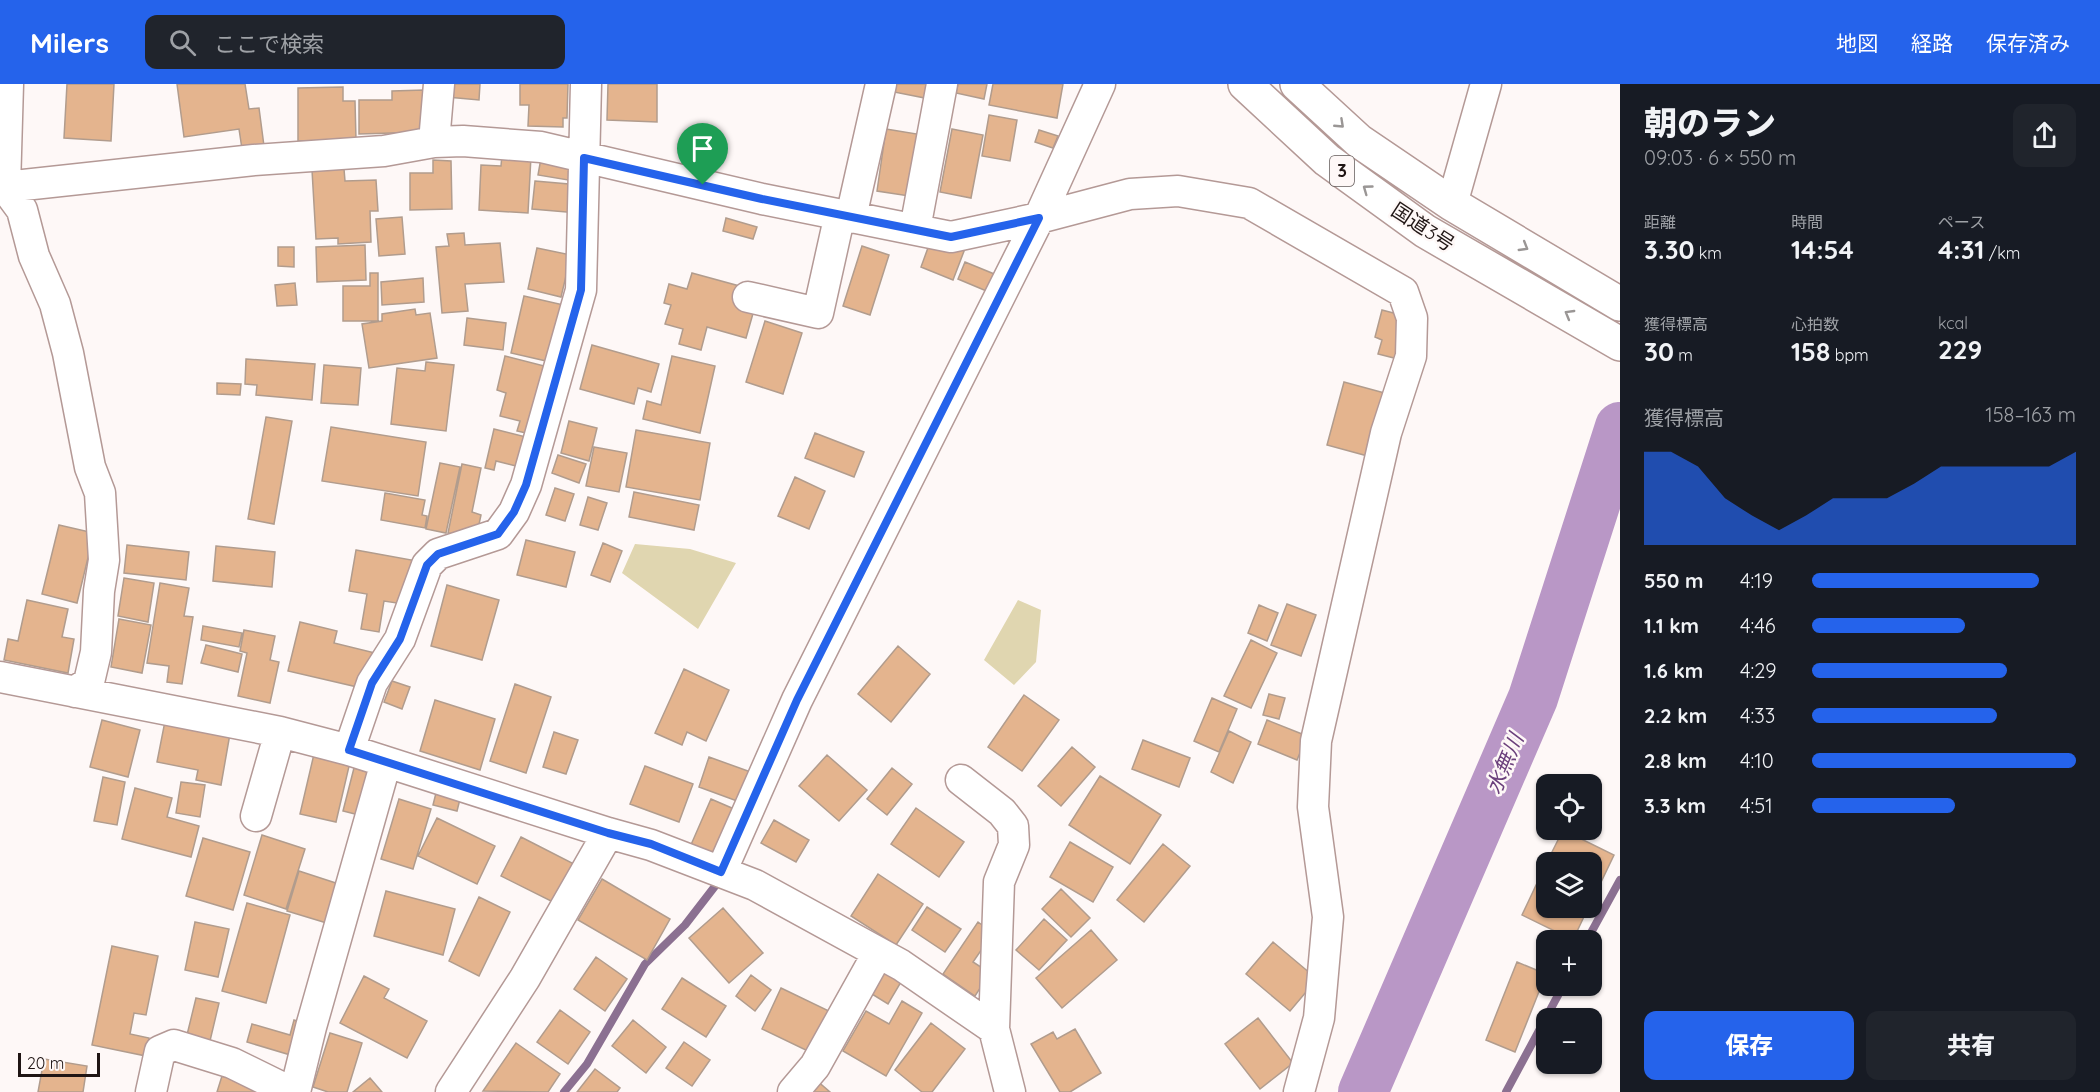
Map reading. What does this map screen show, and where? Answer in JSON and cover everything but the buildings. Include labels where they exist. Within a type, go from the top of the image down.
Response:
[{"type":"highway","name":"国道3号","points":[[1245,84],[1327,160],[1425,231],[1620,344]]},
{"type":"highway","name":"国道3号","points":[[1297,84],[1359,141],[1463,211],[1620,304]]},
{"type":"street","points":[[8,84],[5,188],[22,210],[34,256],[55,304],[68,353],[90,467],[100,493],[104,560],[99,591],[96,652],[89,682],[75,692]]},
{"type":"street","points":[[434,142],[439,84]]},
{"type":"street","points":[[349,750],[372,683],[400,639],[427,565],[438,554],[498,534],[514,512],[526,485],[581,290],[586,84]]},
{"type":"street","points":[[748,297],[818,312],[881,84]]},
{"type":"street","points":[[915,230],[942,84]]},
{"type":"street","points":[[721,872],[797,700],[1039,218],[1100,84]]},
{"type":"street","points":[[1463,211],[1486,84]]},
{"type":"street","points":[[5,188],[254,160],[384,150],[434,142],[463,141],[542,147],[762,199],[951,237],[1039,218],[1130,194],[1178,191],[1250,203],[1403,292],[1412,318],[1411,356],[1386,432],[1316,741],[1312,807],[1328,917],[1319,1018],[1299,1092]]},
{"type":"street","points":[[0,677],[280,732],[349,750],[608,833],[651,844],[755,885],[901,965],[994,1029]]},
{"type":"street","points":[[256,816],[280,732]]},
{"type":"street","points":[[150,1092],[160,1050],[174,1045],[232,1063],[288,1091],[314,1015],[387,762]]},
{"type":"street","points":[[962,780],[1002,812],[1013,826],[1014,845],[999,882],[994,1029],[1010,1092]]},
{"type":"street","points":[[451,1092],[525,978],[608,833]]},
{"type":"street","points":[[793,1092],[814,1066],[878,953]]},
{"type":"shaded area","points":[[635,544],[690,549],[736,563],[698,629],[622,573]]},
{"type":"shaded area","points":[[1018,600],[1041,610],[1036,662],[1014,685],[984,660]]},
{"type":"waterway","name":"水無川","points":[[1363,1092],[1533,698],[1620,427]]},
{"type":"waterway","points":[[1592,930],[1620,880]]},
{"type":"waterway","points":[[564,1092],[587,1064],[645,964],[685,925],[719,881]]},
{"type":"waterway","points":[[1506,1092],[1558,996]]},
{"type":"route","points":[[584,158],[703,185],[951,237],[1039,218],[797,700],[721,872],[651,844],[608,833],[349,750],[372,683],[400,639],[427,565],[438,554],[498,534],[514,512],[526,485],[581,290],[584,158]]}]
